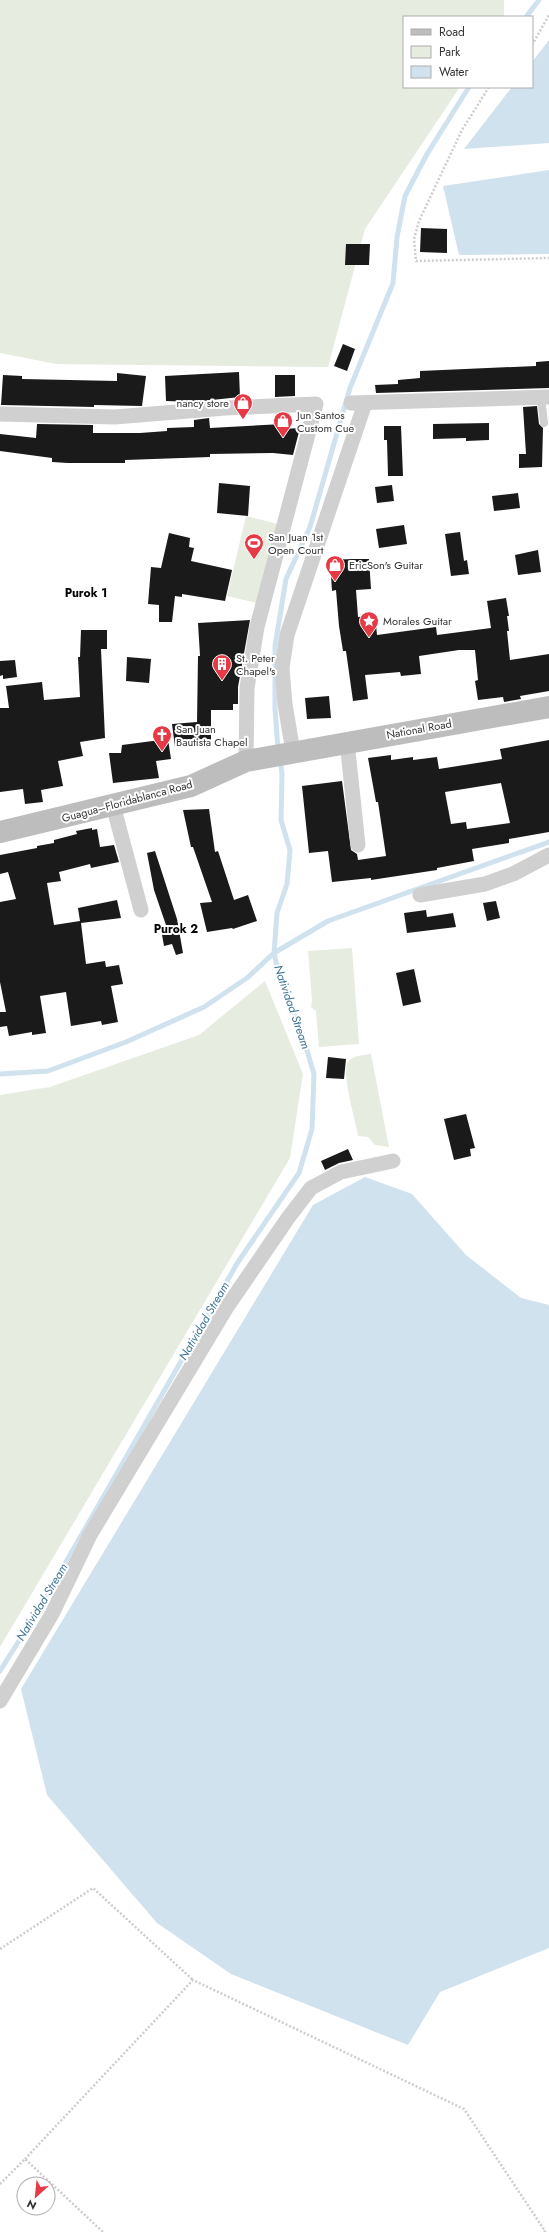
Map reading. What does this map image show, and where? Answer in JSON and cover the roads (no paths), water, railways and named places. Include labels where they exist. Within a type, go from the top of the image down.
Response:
[{"type":"main road","name":"National Road","points":[[285,754],[549,707]]},
{"type":"main road","name":"Guagua–Floridablanca Road","points":[[0,832],[191,786],[246,761],[285,754]]},
{"type":"street","points":[[285,754],[285,704],[282,668],[287,635],[358,403],[545,397]]},
{"type":"street","points":[[0,414],[115,417],[224,408],[316,404],[257,627],[248,688],[246,761]]},
{"type":"street","points":[[347,742],[358,844]]},
{"type":"street","points":[[113,805],[141,910]]},
{"type":"street","points":[[420,895],[485,884],[513,874],[549,855]]},
{"type":"street","points":[[0,1701],[52,1614],[94,1528],[227,1307],[288,1218],[311,1188],[342,1172],[393,1161]]},
{"type":"lane","points":[[544,423],[545,397]]},
{"type":"water","points":[[549,40],[549,143],[464,149],[511,88],[533,88],[533,61]]},
{"type":"water","points":[[549,170],[549,254],[459,255],[443,186]]},
{"type":"water","points":[[365,1177],[412,1194],[466,1255],[521,1298],[549,1305],[549,1948],[440,1992],[408,2045],[231,1974],[157,1923],[47,1795],[21,1689],[313,1205]]},
{"type":"waterway","points":[[527,16],[539,0]]},
{"type":"waterway","points":[[278,749],[275,709],[275,646],[286,579],[310,527],[350,388],[393,283],[397,237],[405,196],[427,154],[468,88]]},
{"type":"waterway","name":"Natividad Stream","points":[[0,1671],[39,1609],[238,1262],[299,1173],[312,1129],[314,1074],[299,1024],[280,980],[274,953],[277,913],[287,884],[290,850],[281,820],[282,774],[280,759]]},
{"type":"waterway","name":"Natividad Stream","points":[[0,1074],[48,1071],[126,1042],[204,1007],[247,978],[274,953],[328,921],[549,842]]},
{"type":"place","name":"nancy store","points":[[243,420]]},
{"type":"place","name":"Jun Santos Custom Cue","points":[[283,438]]},
{"type":"place","name":"San Juan 1st Open Court","points":[[254,560]]},
{"type":"place","name":"EricSon's Guitar","points":[[335,582]]},
{"type":"place","name":"Morales Guitar","points":[[369,638]]},
{"type":"place","name":"St. Peter Chapel's","points":[[222,681]]},
{"type":"place","name":"San Juan Bautista Chapel","points":[[162,752]]},
{"type":"district","name":"Purok 1","points":[[86,593]]},
{"type":"district","name":"Purok 2","points":[[176,929]]}]
